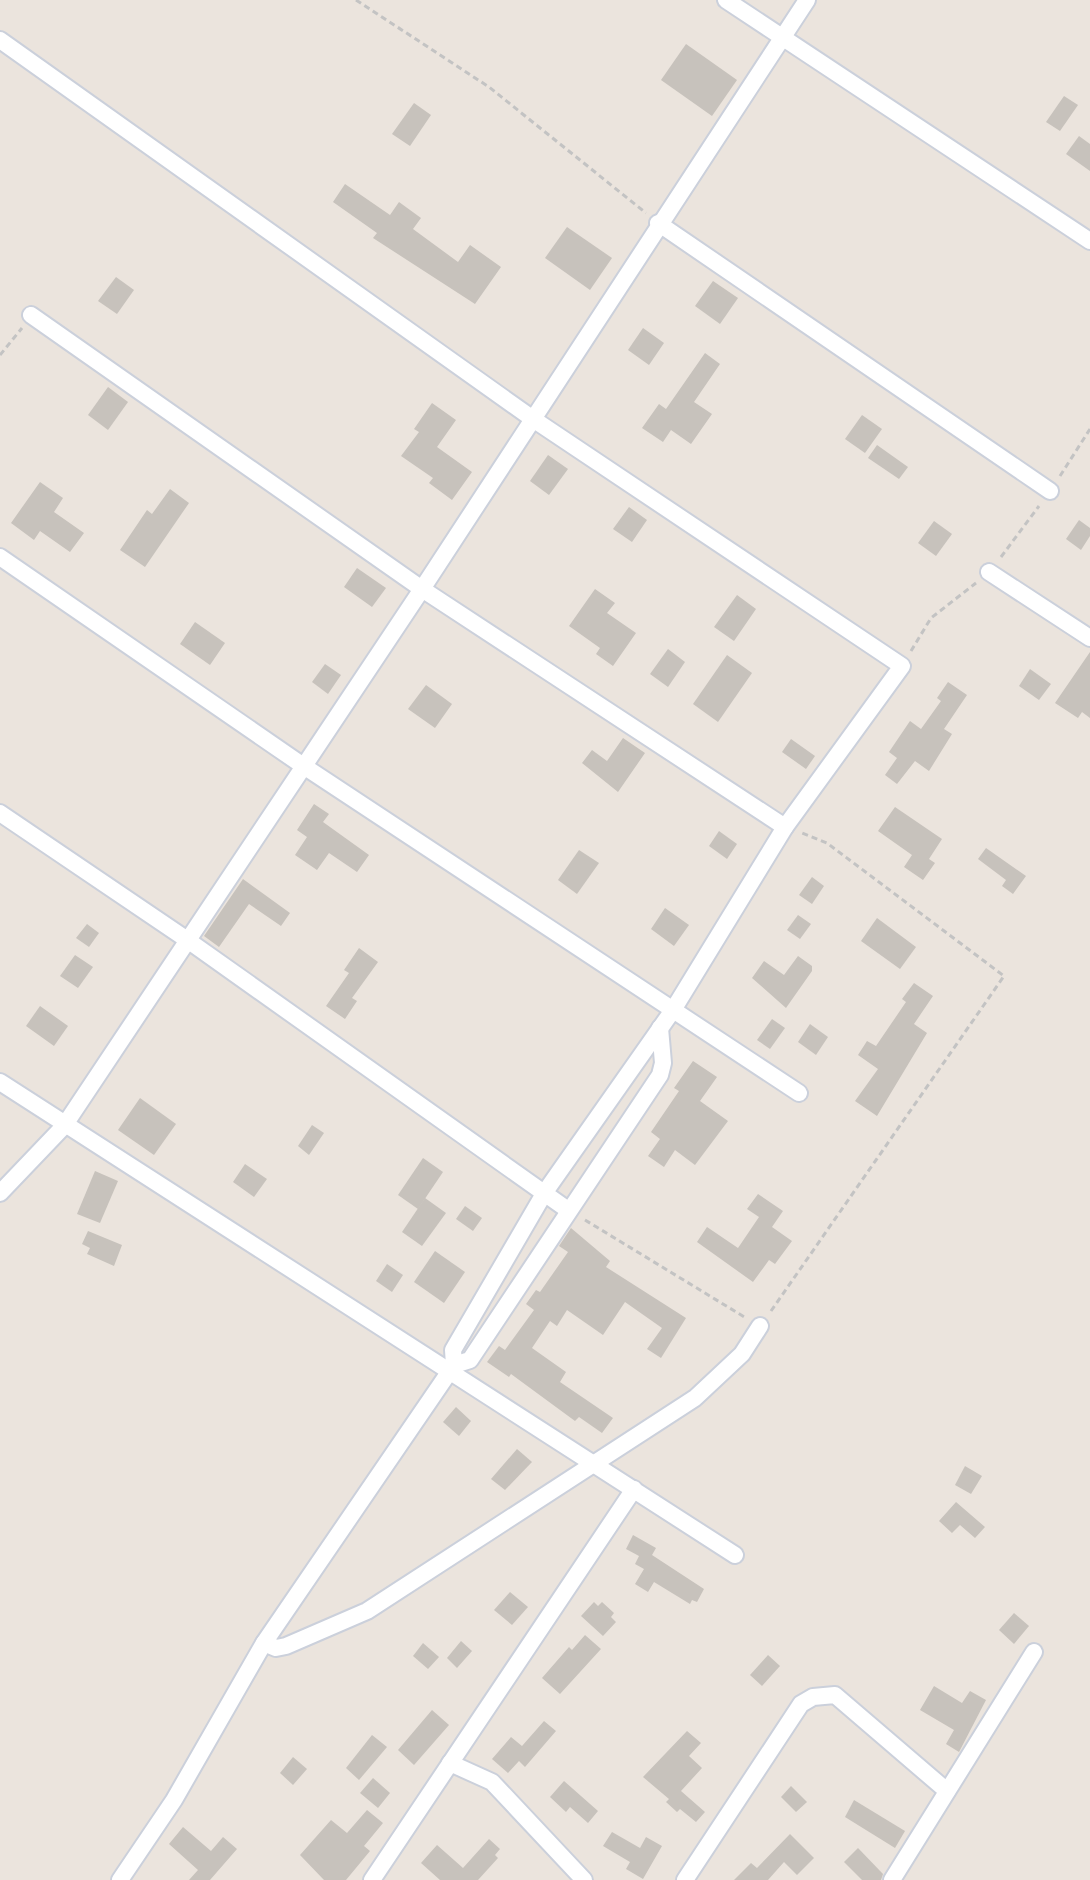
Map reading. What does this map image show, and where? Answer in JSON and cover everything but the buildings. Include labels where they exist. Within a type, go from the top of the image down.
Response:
[{"type":"street","points":[[726,0],[1090,241]]},
{"type":"street","points":[[0,1193],[64,1126],[422,589],[658,223],[807,0]]},
{"type":"street","points":[[0,40],[533,419],[902,666],[785,827],[673,1010],[545,1192],[453,1350],[452,1368],[264,1643],[174,1800],[120,1880]]},
{"type":"street","points":[[658,223],[1050,491]]},
{"type":"street","points":[[31,315],[422,589],[785,827]]},
{"type":"street","points":[[0,557],[302,765],[799,1093]]},
{"type":"street","points":[[989,572],[1090,638]]},
{"type":"street","points":[[0,813],[186,939],[568,1210]]},
{"type":"street","points":[[452,1368],[470,1360],[660,1075],[663,1063],[660,1028]]},
{"type":"street","points":[[0,1082],[64,1126],[452,1368],[735,1555]]},
{"type":"street","points":[[264,1643],[276,1648],[286,1646],[367,1611],[695,1398],[742,1354],[760,1326]]},
{"type":"street","points":[[372,1880],[634,1489]]},
{"type":"street","points":[[892,1880],[1034,1652]]},
{"type":"street","points":[[685,1880],[801,1704],[813,1697],[835,1695],[947,1791]]},
{"type":"street","points":[[450,1763],[492,1782],[584,1880]]},
{"type":"path","points":[[356,0],[489,87],[658,223]]},
{"type":"path","points":[[0,355],[31,315]]},
{"type":"path","points":[[902,666],[931,618],[989,572],[1050,491],[1090,429]]},
{"type":"path","points":[[568,1210],[760,1326],[1004,976],[827,843],[785,827]]}]
